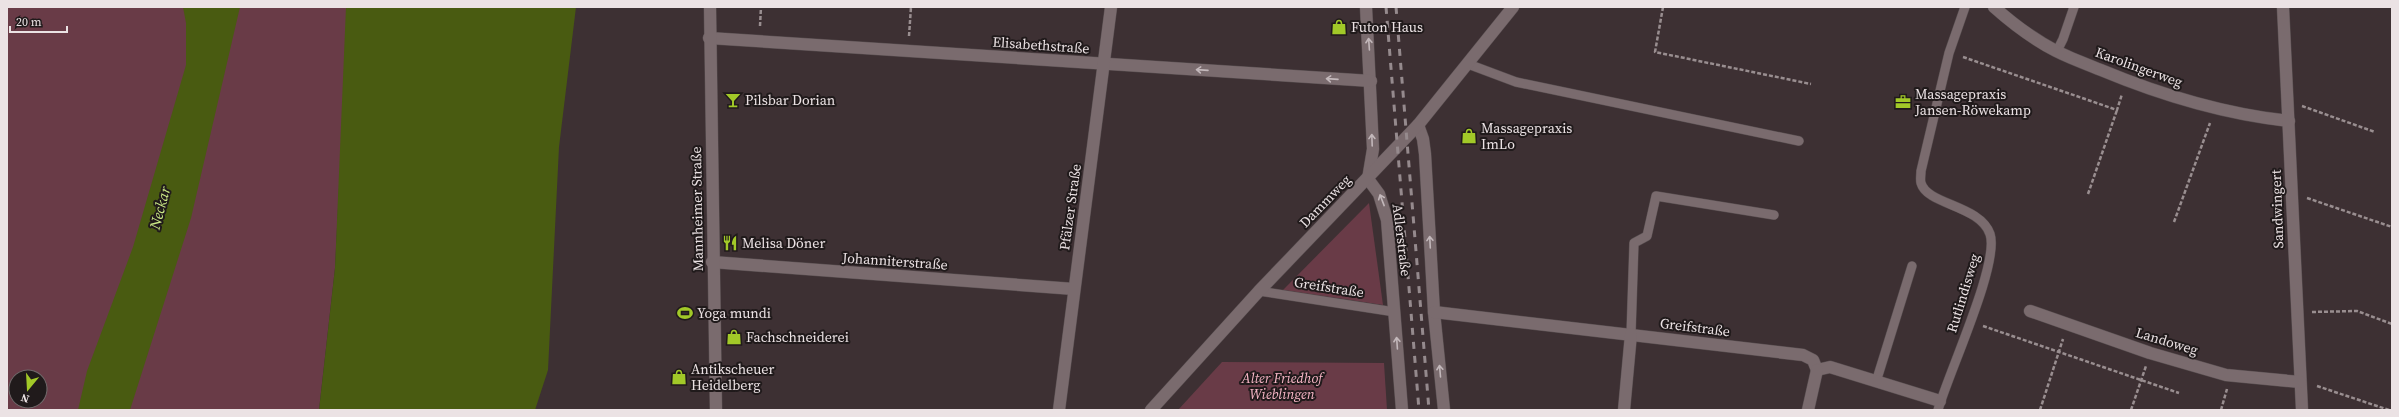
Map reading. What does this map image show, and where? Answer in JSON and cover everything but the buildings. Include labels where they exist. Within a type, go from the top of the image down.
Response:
[{"type":"street","name":"Mannheimer Straße","points":[[710,7],[709,38],[712,262],[716,410]]},
{"type":"street","name":"Pfälzer Straße","points":[[1059,410],[1111,7]]},
{"type":"street","points":[[1366,7],[1371,81],[1373,150],[1368,179]]},
{"type":"street","name":"Dammweg","points":[[1151,410],[1259,292],[1418,128],[1513,7]]},
{"type":"street","name":"Karolingerweg","points":[[1994,7],[2018,27],[2057,51],[2128,81],[2214,109],[2257,118],[2289,121]]},
{"type":"street","name":"Sandwingert","points":[[2283,7],[2296,312],[2302,410]]},
{"type":"street","name":"Elisabethstraße","points":[[709,38],[1371,81]]},
{"type":"street","name":"Adlerstraße","points":[[1418,128],[1425,154],[1434,312],[1444,410]]},
{"type":"street","name":"Adlerstraße","points":[[1368,179],[1380,194],[1387,220],[1402,410]]},
{"type":"street","name":"Johanniterstraße","points":[[712,262],[1074,290]]},
{"type":"street","name":"Landoweg","points":[[2030,311],[2150,353],[2226,375],[2300,385]]},
{"type":"street","name":"Greifstraße","points":[[1434,312],[1803,355],[1813,360],[1817,370]]},
{"type":"street","points":[[1624,410],[1631,334]]},
{"type":"street","points":[[1808,410],[1817,370],[1830,368],[1876,382],[1939,406]]},
{"type":"lane","name":"Rutlindisweg","points":[[1939,406],[1971,320],[1988,267],[1991,250],[1990,234],[1983,222],[1972,214],[1932,195],[1925,190],[1920,183],[1921,171],[1949,52],[1965,7]]},
{"type":"lane","points":[[2057,51],[2063,39],[2074,7]]},
{"type":"lane","points":[[1468,64],[1516,82],[1799,141]]},
{"type":"lane","points":[[1631,334],[1634,243],[1647,236],[1656,196],[1774,215]]},
{"type":"lane","points":[[1876,382],[1912,266]]},
{"type":"lane","name":"Greifstraße","points":[[1259,292],[1395,312]]},
{"type":"path","points":[[908,51],[911,7]]},
{"type":"path","points":[[1663,7],[1655,52],[1811,84]]},
{"type":"path","points":[[1949,52],[2117,110]]},
{"type":"path","points":[[2088,194],[2128,81]]},
{"type":"path","points":[[2288,106],[2304,106],[2375,132]]},
{"type":"path","points":[[2174,222],[2214,109]]},
{"type":"path","points":[[2292,197],[2303,197],[2392,227]]},
{"type":"path","points":[[2296,312],[2357,311],[2392,324]]},
{"type":"path","points":[[1971,320],[2179,393]]},
{"type":"path","points":[[2040,410],[2068,324]]},
{"type":"path","points":[[2131,410],[2150,353]]},
{"type":"path","points":[[2221,410],[2227,392],[2226,375]]},
{"type":"path","points":[[2300,385],[2316,386],[2389,410]]},
{"type":"green space","points":[[7,7],[348,7],[335,268],[319,410],[7,410]]},
{"type":"green space","points":[[1369,203],[1383,305],[1283,290]]},
{"type":"green space","name":"Alter Friedhof Wieblingen","points":[[1222,362],[1384,363],[1387,410],[1178,410]]},
{"type":"water","name":"Neckar","points":[[183,7],[240,7],[191,218],[130,410],[78,410],[87,371],[133,247],[186,65],[186,23]]},
{"type":"water","points":[[346,7],[576,7],[559,147],[548,370],[535,410],[319,410],[335,268]]},
{"type":"railway","points":[[1386,7],[1419,410]]},
{"type":"railway","points":[[1396,7],[1429,410]]},
{"type":"place","name":"Futon Haus","points":[[1339,27]]},
{"type":"place","name":"Pilsbar Dorian","points":[[733,100]]},
{"type":"place","name":"Massagepraxis Jansen-Röwekamp","points":[[1903,102]]},
{"type":"place","name":"Massagepraxis ImLo","points":[[1469,136]]},
{"type":"place","name":"Melisa Döner","points":[[730,243]]},
{"type":"place","name":"Yoga mundi","points":[[685,313]]},
{"type":"place","name":"Fachschneiderei","points":[[734,337]]},
{"type":"place","name":"Antikscheuer Heidelberg","points":[[679,377]]}]
